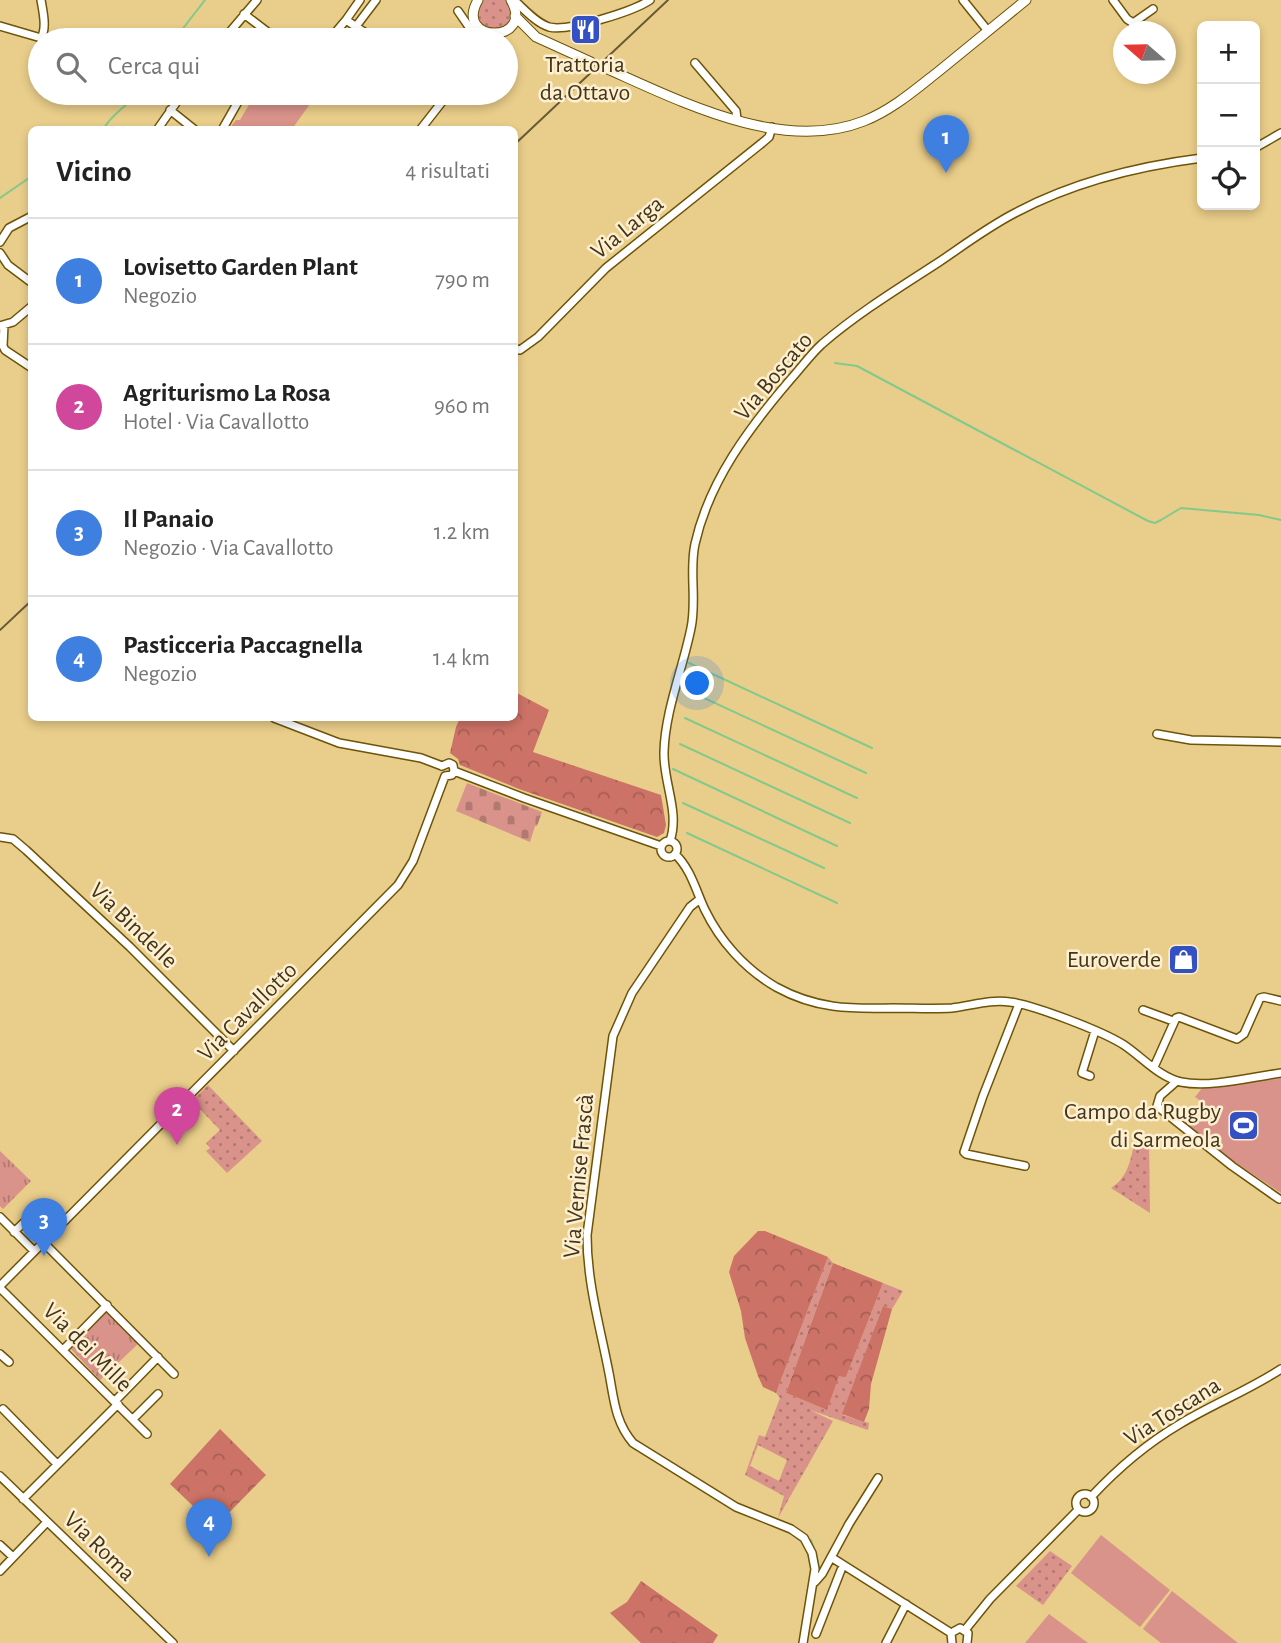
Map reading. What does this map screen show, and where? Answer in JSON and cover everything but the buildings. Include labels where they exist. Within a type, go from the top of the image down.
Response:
[{"type":"main road","points":[[467,0],[480,28]]},
{"type":"main road","points":[[473,13],[478,0]]},
{"type":"main road","points":[[509,28],[515,16],[513,0]]},
{"type":"main road","points":[[603,67],[688,104],[771,132],[824,131],[865,120],[902,100],[1027,0]]},
{"type":"main road","points":[[515,16],[536,37]]},
{"type":"main road","points":[[518,34],[536,37],[591,62]]},
{"type":"street","points":[[41,0],[44,28]]},
{"type":"street","points":[[232,28],[257,0]]},
{"type":"street","points":[[339,28],[360,0]]},
{"type":"street","points":[[357,25],[376,0]]},
{"type":"street","points":[[513,0],[548,27],[556,28],[611,17],[650,0]]},
{"type":"street","points":[[963,0],[988,32]]},
{"type":"street","points":[[1113,0],[1133,23],[1153,9]]},
{"type":"street","points":[[458,11],[471,28]]},
{"type":"street","points":[[244,14],[262,28]]},
{"type":"street","points":[[515,16],[532,16]]},
{"type":"street","points":[[524,26],[525,18],[532,16]]},
{"type":"street","points":[[346,20],[361,28]]},
{"type":"street","points":[[0,26],[28,34]]},
{"type":"street","points":[[695,63],[736,111],[737,120]]},
{"type":"street","points":[[160,126],[174,105]]},
{"type":"street","points":[[224,126],[236,105]]},
{"type":"street","points":[[423,126],[439,105]]},
{"type":"street","points":[[170,110],[190,126]]},
{"type":"street","name":"Via Larga","points":[[518,350],[538,337],[606,268],[771,132]]},
{"type":"street","points":[[1257,147],[1281,133]]},
{"type":"street","name":"Via Boscato","points":[[670,841],[674,824],[664,752],[695,606],[695,547],[704,513],[717,483],[761,416],[819,346],[879,300],[1015,213],[1098,180],[1197,159]]},
{"type":"street","points":[[0,242],[9,228],[28,218]]},
{"type":"street","points":[[0,253],[8,265],[28,280]]},
{"type":"street","points":[[28,309],[13,322],[2,326],[5,350],[28,365]]},
{"type":"street","points":[[282,721],[339,743],[421,758],[442,766]]},
{"type":"street","points":[[1157,734],[1191,740],[1281,742]]},
{"type":"street","points":[[442,766],[451,763],[454,771],[662,846]]},
{"type":"street","points":[[442,766],[441,773],[445,776],[452,775],[454,771]]},
{"type":"street","name":"Via Cavallotto","points":[[0,1287],[398,885],[413,861],[445,776]]},
{"type":"street","name":"Via Bindelle","points":[[0,837],[13,839],[26,850],[130,947],[234,1051]]},
{"type":"street","points":[[670,841],[677,847],[675,854],[670,857],[661,852],[662,846],[670,841]]},
{"type":"street","points":[[675,854],[685,865],[717,931],[743,962],[774,986],[816,1004],[851,1009],[951,1008],[991,1002],[1019,1004],[1121,1043],[1177,1081],[1201,1083],[1281,1073]]},
{"type":"street","name":"Via Vernise Frascà","points":[[701,899],[690,907],[632,993],[613,1036],[587,1234],[587,1264],[615,1409],[624,1433],[633,1443],[736,1507],[791,1529],[804,1538],[812,1553],[815,1569],[803,1643]]},
{"type":"street","points":[[1154,1067],[1173,1021],[1179,1017],[1237,1039],[1241,1038],[1260,998],[1281,1001]]},
{"type":"street","points":[[1019,1004],[964,1152],[1025,1166]]},
{"type":"street","points":[[1143,1010],[1173,1021]]},
{"type":"street","points":[[1090,1076],[1082,1073],[1095,1031]]},
{"type":"street","points":[[1177,1081],[1160,1096],[1156,1102],[1157,1106],[1224,1160],[1279,1199]]},
{"type":"street","points":[[14,1231],[40,1207]]},
{"type":"street","points":[[0,1217],[34,1251]]},
{"type":"street","points":[[43,1242],[174,1374]]},
{"type":"street","name":"Via dei Mille","points":[[0,1287],[147,1434]]},
{"type":"street","points":[[64,1349],[107,1305]]},
{"type":"street","points":[[0,1354],[9,1362]]},
{"type":"street","points":[[23,1499],[158,1357]]},
{"type":"street","name":"Via Toscana","points":[[965,1630],[990,1599],[1079,1510],[1084,1512],[1092,1508],[1094,1502],[1091,1497],[1131,1458],[1190,1418],[1281,1369]]},
{"type":"street","points":[[133,1419],[158,1394]]},
{"type":"street","points":[[3,1409],[57,1464]]},
{"type":"street","name":"Via Roma","points":[[0,1476],[173,1643]]},
{"type":"street","name":"Via Vernise Frascà","points":[[814,1582],[822,1574],[878,1478]]},
{"type":"street","points":[[0,1571],[47,1522]]},
{"type":"street","points":[[0,1545],[13,1558]]},
{"type":"street","points":[[834,1559],[951,1633]]},
{"type":"street","points":[[814,1643],[841,1570]]},
{"type":"street","points":[[886,1643],[906,1604]]},
{"type":"street","points":[[951,1633],[957,1628],[965,1630],[969,1636],[967,1643]]},
{"type":"street","points":[[951,1633],[952,1643]]},
{"type":"green space","points":[[482,0],[507,0],[512,17],[507,27],[486,28],[479,23],[477,17]]},
{"type":"green space","points":[[249,105],[309,105],[294,126],[231,126],[236,120],[240,120]]},
{"type":"green space","points":[[518,694],[549,710],[533,752],[661,795],[666,825],[664,833],[657,837],[519,789],[460,765],[458,759],[450,753],[459,721],[518,721]]},
{"type":"green space","points":[[467,783],[542,812],[530,842],[456,811]]},
{"type":"green space","points":[[1281,1078],[1281,1193],[1221,1153],[1185,1123],[1202,1102],[1195,1097],[1202,1088]]},
{"type":"green space","points":[[208,1085],[262,1141],[227,1173],[206,1151],[210,1148],[206,1143],[220,1130],[192,1101]]},
{"type":"green space","points":[[1135,1140],[1149,1140],[1150,1213],[1111,1188],[1125,1172]]},
{"type":"green space","points":[[0,1151],[31,1181],[3,1209],[0,1206]]},
{"type":"green space","points":[[758,1231],[765,1231],[828,1257],[776,1393],[763,1387],[758,1376],[745,1338],[741,1311],[729,1272],[734,1256]]},
{"type":"green space","points":[[828,1257],[833,1263],[786,1393],[827,1410],[839,1375],[846,1377],[883,1283],[903,1291],[892,1309],[883,1306],[843,1415],[869,1423],[868,1430],[810,1410],[833,1421],[778,1518],[784,1496],[745,1475],[759,1435],[765,1437],[780,1398],[776,1393]],"holes":[[[758,1445],[787,1460],[779,1481],[750,1466]]]},
{"type":"green space","points":[[833,1263],[883,1283],[846,1377],[839,1376],[827,1410],[786,1393]]},
{"type":"green space","points":[[883,1306],[892,1309],[871,1384],[869,1409],[864,1422],[842,1414]]},
{"type":"green space","points":[[107,1311],[139,1343],[100,1380],[70,1348]]},
{"type":"green space","points":[[220,1429],[266,1475],[215,1527],[170,1484]]},
{"type":"green space","points":[[1101,1535],[1170,1590],[1140,1627],[1071,1573]]},
{"type":"green space","points":[[1050,1551],[1072,1566],[1043,1605],[1016,1586]]},
{"type":"green space","points":[[641,1581],[718,1635],[713,1643],[641,1643],[610,1613],[627,1602]]},
{"type":"green space","points":[[1172,1591],[1238,1643],[1161,1643],[1143,1629]]},
{"type":"green space","points":[[1049,1614],[1088,1643],[1025,1643]]},
{"type":"waterway","points":[[183,28],[205,0]]},
{"type":"waterway","points":[[106,126],[126,105]]},
{"type":"waterway","points":[[0,198],[28,179]]},
{"type":"waterway","points":[[835,363],[857,366],[1148,521],[1155,523],[1181,508],[1259,515],[1281,520]]},
{"type":"waterway","points":[[689,663],[872,748]]},
{"type":"waterway","points":[[689,691],[866,773]]},
{"type":"waterway","points":[[685,718],[857,798]]},
{"type":"waterway","points":[[680,744],[850,823]]},
{"type":"waterway","points":[[673,769],[837,846]]},
{"type":"waterway","points":[[683,803],[824,868]]},
{"type":"waterway","points":[[687,833],[837,903]]},
{"type":"waterway","points":[[629,1445],[636,1450]]},
{"type":"waterway","points":[[640,1452],[661,1464]]},
{"type":"waterway","points":[[770,1524],[802,1542]]},
{"type":"waterway","points":[[811,1540],[819,1573]]},
{"type":"waterway","points":[[805,1546],[809,1557]]},
{"type":"railway","points":[[518,141],[668,0]]},
{"type":"railway","points":[[0,630],[28,604]]},
{"type":"place","name":"Trattoria da Ottavo","points":[[585,30]]},
{"type":"place","name":"Lovisetto Garden Plant","points":[[946,173]]},
{"type":"place","name":"Euroverde","points":[[1184,959]]},
{"type":"place","name":"Campo da Rugby di Sarmeola","points":[[1244,1125]]},
{"type":"place","name":"Agriturismo La Rosa","points":[[177,1145]]},
{"type":"place","name":"Il Panaio","points":[[44,1256]]},
{"type":"place","name":"Pasticceria Paccagnella","points":[[209,1557]]}]
